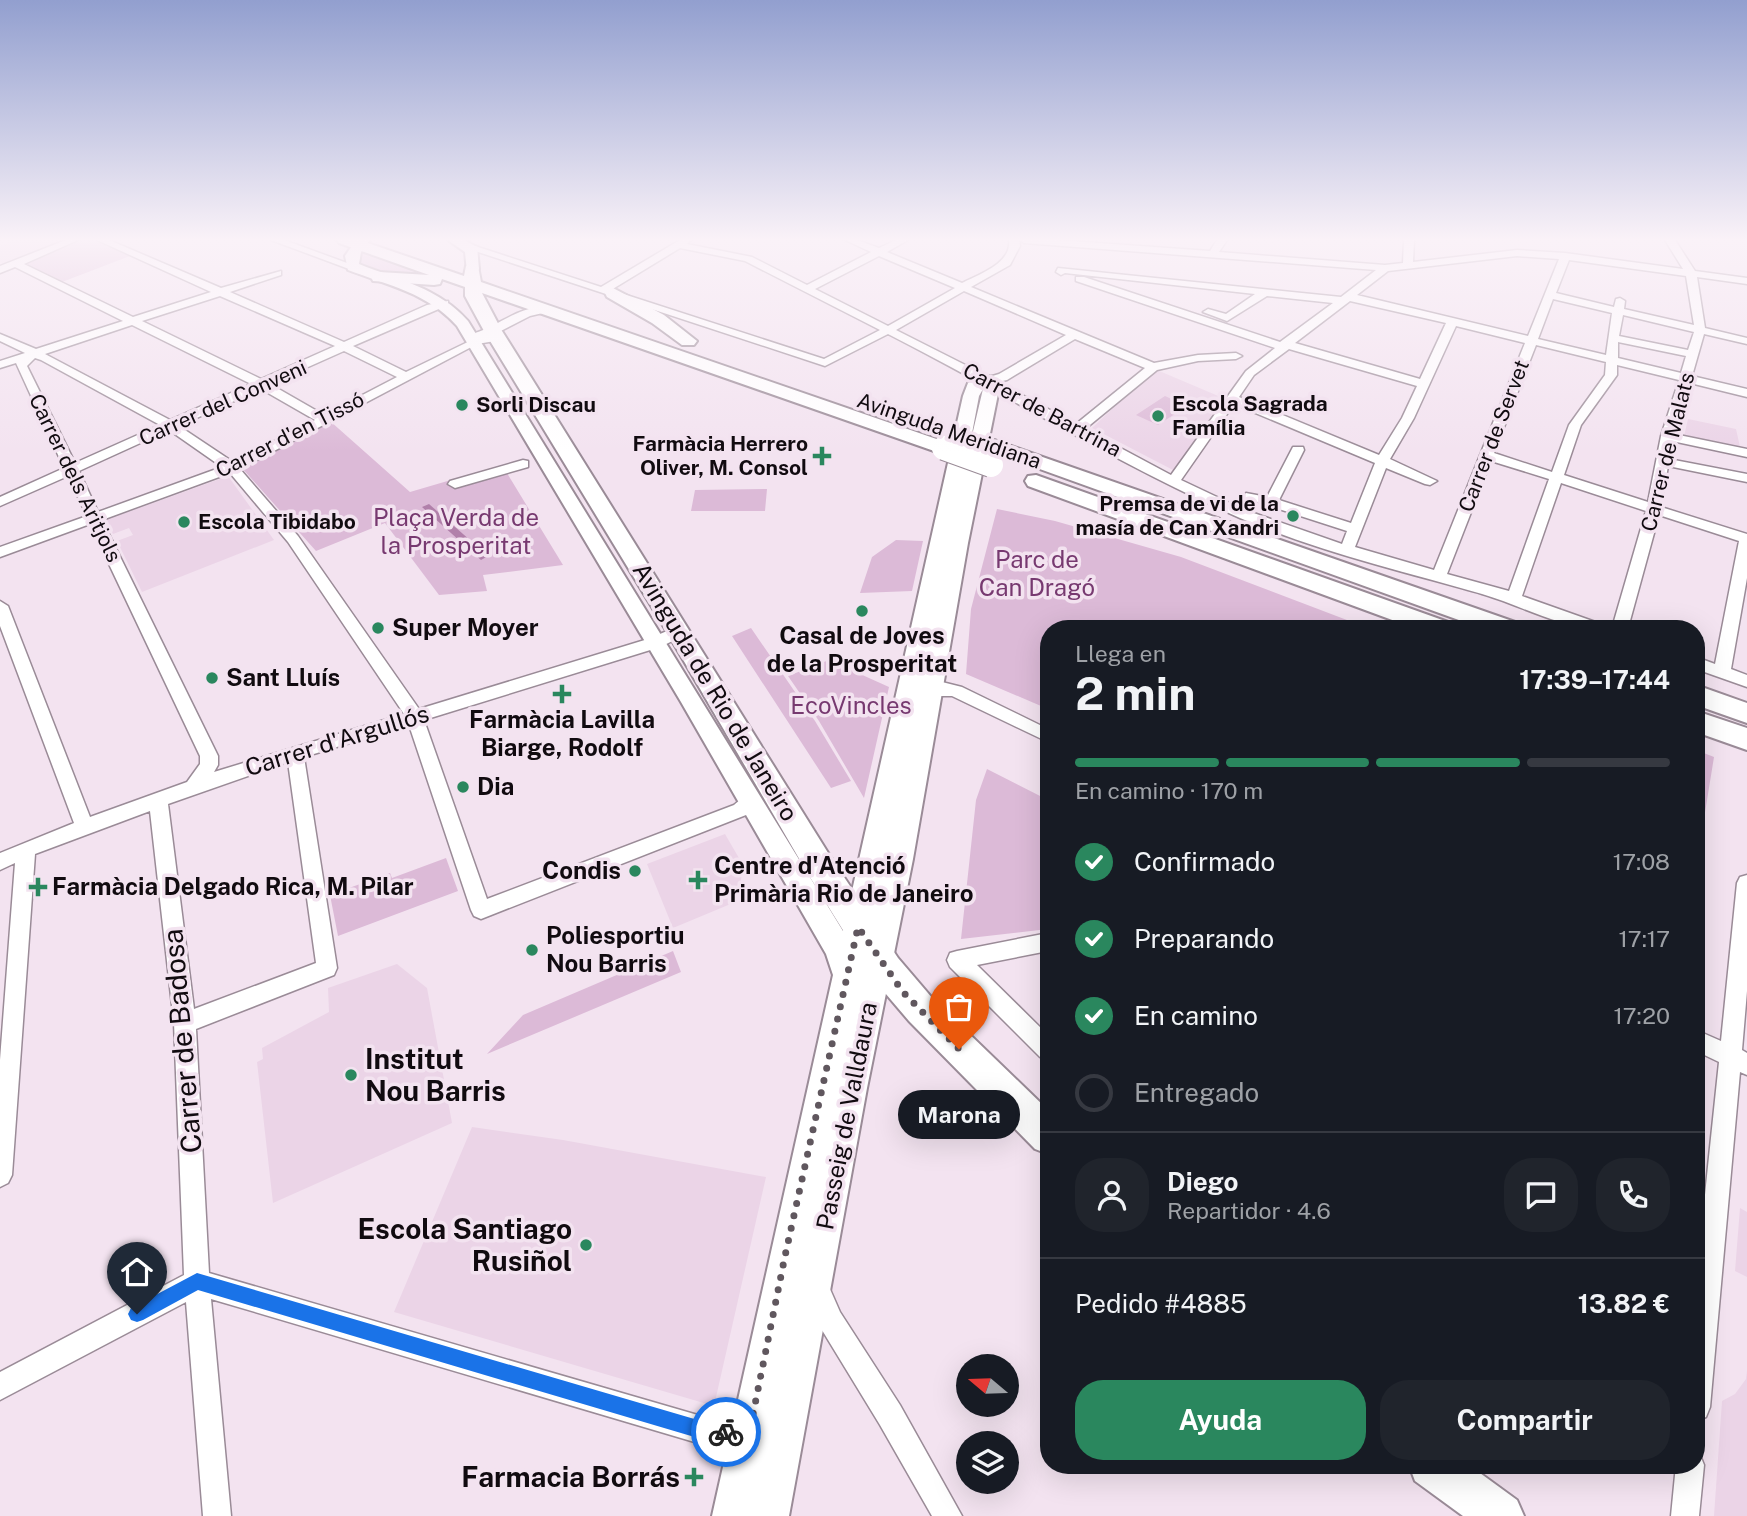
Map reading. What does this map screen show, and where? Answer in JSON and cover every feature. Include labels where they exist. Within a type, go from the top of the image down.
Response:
[{"type":"main road","name":"Avinguda de Rio de Janeiro","points":[[478,311],[483,336],[667,637],[854,954],[893,979],[920,1010],[1040,1128]]},
{"type":"main road","name":"Avinguda Meridiana","points":[[545,311],[993,455],[1482,620]]},
{"type":"main road","name":"Avinguda Meridiana","points":[[586,311],[688,341],[947,440]]},
{"type":"main road","points":[[645,311],[688,341]]},
{"type":"main road","name":"Avinguda Meridiana","points":[[993,455],[1418,620]]},
{"type":"main road","points":[[1705,698],[1747,713]]},
{"type":"main road","points":[[1705,724],[1747,739]]},
{"type":"main road","points":[[1443,1474],[1501,1516]]},
{"type":"street","points":[[113,311],[263,385],[324,419]]},
{"type":"street","points":[[0,365],[165,311]]},
{"type":"street","points":[[264,311],[406,377]]},
{"type":"street","name":"Carrer del Conveni","points":[[0,502],[423,311]]},
{"type":"street","name":"Avinguda de Rio de Janeiro","points":[[453,311],[483,336]]},
{"type":"street","name":"Carrer d'en Tissó","points":[[0,552],[232,468],[527,313],[539,311]]},
{"type":"street","points":[[667,311],[817,362],[829,362],[923,311]]},
{"type":"street","name":"Carrer de Bartrina","points":[[850,311],[1173,481]]},
{"type":"street","points":[[1021,311],[1153,367]]},
{"type":"street","points":[[1179,311],[1284,345],[1423,384]]},
{"type":"street","points":[[1203,311],[1227,318],[1238,311]]},
{"type":"street","points":[[1332,311],[1250,373],[1173,481],[1237,511],[1351,552],[1514,598],[1573,620]]},
{"type":"street","points":[[1401,311],[1747,393]]},
{"type":"street","name":"Carrer de Servet","points":[[1439,576],[1543,311]]},
{"type":"street","points":[[1514,598],[1575,425],[1611,375],[1613,338],[1618,311]]},
{"type":"street","points":[[1632,311],[1747,341]]},
{"type":"street","name":"Carrer de Malats","points":[[1622,620],[1654,508],[1667,436],[1700,330],[1697,311]]},
{"type":"street","points":[[1351,552],[1348,547],[1382,461],[1408,418],[1452,322]]},
{"type":"street","points":[[987,381],[1003,377],[1074,334]]},
{"type":"street","points":[[0,337],[171,426],[232,468],[293,539],[415,717],[481,909],[740,810],[750,802]]},
{"type":"street","points":[[1613,338],[1693,354]]},
{"type":"street","name":"Carrer dels Aritjols","points":[[34,353],[21,365],[209,756],[209,765],[194,787]]},
{"type":"street","points":[[1077,429],[1153,367],[1198,358],[1236,356]]},
{"type":"street","name":"Passeig de Valldaura","points":[[732,1516],[971,396],[974,387],[987,381],[990,391],[931,692],[854,954],[851,1088],[769,1516]]},
{"type":"street","points":[[1231,398],[1430,481]]},
{"type":"street","points":[[1667,436],[1747,453]]},
{"type":"street","points":[[1271,502],[1298,450]]},
{"type":"street","points":[[1487,455],[1747,539],[1722,672]]},
{"type":"street","points":[[1662,461],[1747,478]]},
{"type":"street","points":[[455,484],[523,464]]},
{"type":"street","points":[[1237,511],[1243,508],[1251,496],[1356,528]]},
{"type":"street","points":[[0,606],[84,827]]},
{"type":"street","name":"Avinguda de Rio de Janeiro","points":[[667,637],[750,802],[854,954]]},
{"type":"street","name":"Carrer d'Argullós","points":[[0,862],[26,849],[194,787],[667,637]]},
{"type":"street","points":[[920,643],[925,652],[922,685],[931,692],[943,688],[956,691],[1040,732]]},
{"type":"street","points":[[1705,666],[1747,681]]},
{"type":"street","points":[[186,1023],[327,968],[295,753]]},
{"type":"street","name":"Carrer de Badosa","points":[[158,800],[186,1023],[197,1282],[217,1516]]},
{"type":"street","points":[[0,1175],[26,849]]},
{"type":"street","points":[[1705,1248],[1738,1060],[1747,883]]},
{"type":"street","points":[[1040,944],[957,960],[1040,1042]]},
{"type":"street","points":[[1705,1044],[1738,1060]]},
{"type":"street","points":[[0,1387],[197,1282],[708,1432],[735,1432],[751,1424]]},
{"type":"street","points":[[815,1284],[831,1321],[890,1415],[948,1516]]},
{"type":"street","points":[[1685,1516],[1689,1474]]},
{"type":"shaded area","name":"Escola Sagrada Família","points":[[1157,370],[1223,398],[1175,471],[1092,428]]},
{"type":"shaded area","points":[[1688,419],[1736,429],[1740,447],[1684,436]]},
{"type":"shaded area","name":"Escola Tibidabo","points":[[228,476],[274,540],[142,592],[117,541],[133,535],[129,528],[113,534],[106,520]]},
{"type":"shaded area","points":[[429,504],[488,556],[481,560],[422,507]]},
{"type":"shaded area","name":"Centre d'Atenció Primària Rio de Janeiro","points":[[725,834],[743,865],[740,887],[745,898],[673,928],[647,864]]},
{"type":"shaded area","name":"Institut Nou Barris","points":[[397,964],[427,988],[452,1123],[273,1203],[257,1062],[263,1059],[262,1048],[329,1012],[328,988]]},
{"type":"shaded area","name":"Escola Santiago Rusiñol","points":[[472,1127],[563,1140],[766,1177],[714,1406],[394,1312]]},
{"type":"shaded area","points":[[1740,1208],[1747,1212],[1747,1277],[1735,1271]]},
{"type":"shaded area","points":[[1747,1371],[1747,1516],[1714,1516],[1722,1401],[1735,1394],[1746,1379]]},
{"type":"green space","points":[[1165,396],[1187,406],[1158,425],[1136,415]]},
{"type":"green space","name":"Plaça Verda de la Prosperitat","points":[[330,421],[410,492],[502,465],[563,565],[483,575],[487,591],[439,595],[385,523],[316,551],[241,467]]},
{"type":"green space","points":[[767,489],[765,511],[691,511],[695,490]]},
{"type":"green space","name":"Parc de Can Dragó","points":[[997,509],[1055,521],[1181,557],[1347,620],[1040,620],[1040,706],[966,674],[971,609]]},
{"type":"green space","points":[[896,540],[923,541],[912,591],[860,593],[872,557]]},
{"type":"green space","points":[[751,628],[815,721],[851,781],[831,788],[732,636]]},
{"type":"green space","name":"EcoVincles","points":[[829,660],[889,687],[864,798],[819,721],[788,676]]},
{"type":"green space","points":[[1705,754],[1714,757],[1705,812]]},
{"type":"green space","points":[[987,769],[1040,796],[1040,930],[961,939],[976,800]]},
{"type":"green space","points":[[446,858],[458,891],[338,936],[330,895],[390,873],[392,878]]},
{"type":"green space","points":[[673,951],[681,972],[487,1054],[523,1015]]},
{"type":"way so far","points":[[726,1432],[735,1432],[751,1424],[785,1256],[858,927],[903,992],[959,1049]]},
{"type":"place","name":"Sorli Discau","points":[[462,405]]},
{"type":"place","name":"Escola Sagrada Família","points":[[1158,416]]},
{"type":"place","name":"Farmàcia Herrero Oliver, M. Consol","points":[[822,456]]},
{"type":"place","name":"Premsa de vi de la masía de Can Xandri","points":[[1293,516]]},
{"type":"place","name":"Escola Tibidabo","points":[[184,522]]},
{"type":"place","name":"Casal de Joves de la Prosperitat","points":[[862,611]]},
{"type":"place","name":"Super Moyer","points":[[378,628]]},
{"type":"place","name":"Sant Lluís","points":[[212,678]]},
{"type":"place","name":"Farmàcia Lavilla Biarge, Rodolf","points":[[562,694]]},
{"type":"place","name":"Dia","points":[[463,787]]},
{"type":"place","name":"Condis","points":[[635,871]]},
{"type":"place","name":"Centre d'Atenció Primària Rio de Janeiro","points":[[698,880]]},
{"type":"place","name":"Farmàcia Delgado Rica, M. Pilar","points":[[38,887]]},
{"type":"place","name":"Poliesportiu Nou Barris","points":[[532,950]]},
{"type":"place","name":"Marona","points":[[959,1049]]},
{"type":"place","name":"Institut Nou Barris","points":[[351,1075]]},
{"type":"place","name":"Escola Santiago Rusiñol","points":[[586,1245]]},
{"type":"place","name":"Farmacia Borrás","points":[[694,1477]]},
{"type":"route","points":[[137,1314],[197,1282],[526,1376],[708,1432],[726,1432]]}]
